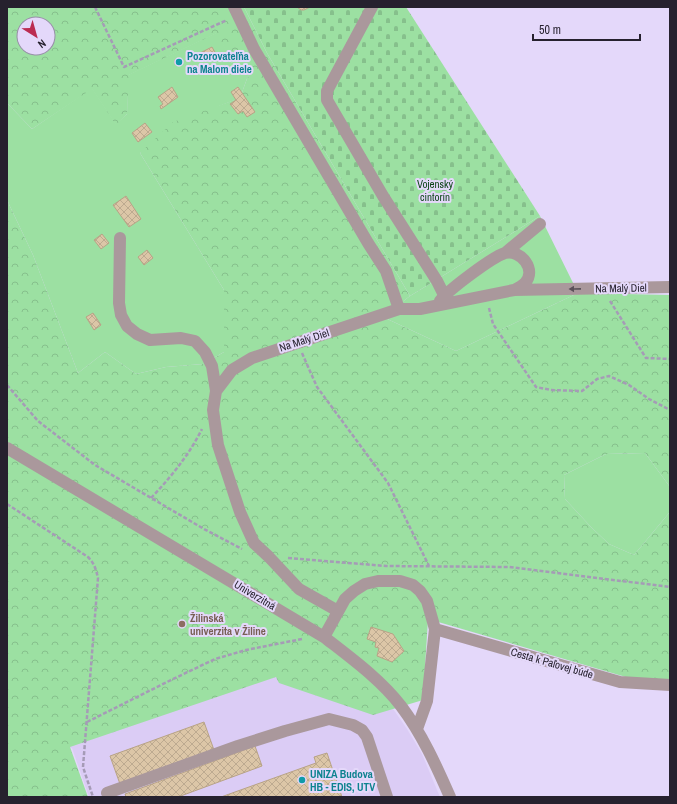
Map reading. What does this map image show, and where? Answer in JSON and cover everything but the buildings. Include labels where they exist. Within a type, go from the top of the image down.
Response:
[{"type":"street","points":[[372,7],[327,91],[327,100],[379,189],[437,281],[444,295]]},
{"type":"street","points":[[236,11],[258,56],[386,271],[399,309]]},
{"type":"street","points":[[436,306],[444,295],[488,263],[505,253],[540,224]]},
{"type":"street","points":[[120,238],[119,303],[121,315],[127,326],[137,334],[150,340],[181,338],[195,341],[205,352],[212,366],[216,391]]},
{"type":"street","points":[[505,253],[514,253],[520,256],[525,260],[528,266],[529,273],[526,282],[514,290]]},
{"type":"street","name":"Na Malý Diel","points":[[338,612],[299,589],[254,543],[240,512],[218,445],[213,410],[216,391],[232,370],[252,358],[399,309],[420,309],[514,290],[670,287]]},
{"type":"street","name":"Univerzitná","points":[[7,448],[324,637],[372,675],[400,705],[417,729],[433,758],[450,797]]},
{"type":"street","points":[[324,637],[344,599],[365,584],[378,581],[400,581],[413,585],[420,591],[428,601],[435,629],[427,701],[417,729]]},
{"type":"street","name":"Cesta k Paľovej búde","points":[[435,629],[620,682],[670,685]]},
{"type":"street","points":[[106,793],[285,730],[329,719],[353,725],[362,730],[367,737],[387,797]]},
{"type":"path","points":[[95,7],[124,67],[236,11]]},
{"type":"path","points":[[602,288],[646,358],[670,359]]},
{"type":"path","points":[[486,296],[493,324],[536,387],[551,390],[582,391],[597,379],[609,376],[629,385],[670,410]]},
{"type":"path","points":[[298,343],[317,387],[388,483],[430,566]]},
{"type":"path","points":[[7,385],[38,421],[95,465],[204,530],[243,549]]},
{"type":"path","points":[[151,498],[169,480],[193,446],[213,410]]},
{"type":"path","points":[[7,504],[88,557],[94,563],[98,578],[83,767],[93,797]]},
{"type":"path","points":[[269,557],[386,566],[509,566],[670,587]]},
{"type":"path","points":[[86,722],[215,659],[246,650],[305,638]]},
{"type":"shaded area","name":"Žilinská univerzita v Žiline","points":[[45,532],[389,703],[422,754],[440,797],[89,797],[72,748],[7,754],[7,591]]},
{"type":"green space","points":[[7,7],[244,7],[267,53],[410,296],[383,317],[456,351],[578,293],[670,295],[670,487],[645,453],[606,454],[564,475],[565,499],[609,544],[634,555],[669,513],[670,489],[670,680],[636,680],[428,619],[423,700],[373,715],[279,683],[276,677],[70,747],[88,797],[7,797],[7,200],[33,255],[78,373],[105,352],[136,374],[166,367],[203,364],[224,352],[224,290],[140,153],[173,122],[240,98],[249,73],[231,62],[217,33],[129,75],[127,114],[116,125],[92,89],[32,129],[7,103]]},
{"type":"green space","name":"Vojenský cintorín","points":[[244,7],[406,7],[540,216],[410,296],[267,53]]},
{"type":"green space","points":[[218,32],[231,62],[249,73],[240,98],[219,106],[140,153],[224,290],[224,352],[203,364],[166,367],[136,374],[105,352],[78,373],[33,255],[7,200],[7,103],[32,129],[92,88],[116,124],[127,114],[128,75]]},
{"type":"green space","points":[[540,216],[578,293],[456,351],[383,317],[410,296]]},
{"type":"green space","points":[[645,453],[670,487],[669,513],[634,555],[609,544],[565,499],[564,475],[606,454]]},
{"type":"place","name":"Pozorovateľňa na Malom diele","points":[[179,62]]},
{"type":"place","name":"Žilinská univerzita v Žiline","points":[[182,624]]},
{"type":"place","name":"UNIZA Budova HB - EDIS, UTV","points":[[302,780]]}]
